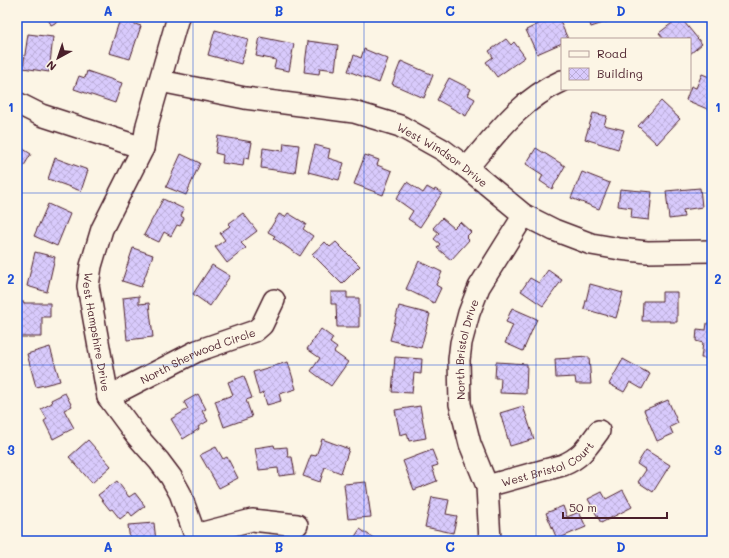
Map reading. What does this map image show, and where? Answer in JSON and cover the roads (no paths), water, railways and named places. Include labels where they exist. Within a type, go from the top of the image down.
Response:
[{"type":"street","name":"West Hampshire Drive","points":[[178,17],[147,125],[143,148],[107,217],[95,249],[88,286],[108,397],[136,435],[171,477],[180,493],[195,538]]},
{"type":"street","name":"West Windsor Drive","points":[[160,81],[245,98],[354,112],[400,126],[443,150],[524,215],[554,230],[591,244],[647,252],[712,251]]},
{"type":"street","points":[[467,168],[514,114],[539,93],[561,81]]},
{"type":"street","points":[[17,103],[42,115],[143,148]]},
{"type":"street","name":"North Bristol Drive","points":[[490,541],[488,486],[470,444],[460,404],[459,375],[461,343],[469,313],[479,287],[524,215]]},
{"type":"street","name":"North Sherwood Circle","points":[[108,397],[197,352],[255,331],[262,325],[274,300]]},
{"type":"street","name":"West Bristol Court","points":[[488,486],[563,465],[574,460],[582,454],[598,431]]},
{"type":"street","points":[[195,538],[252,520],[297,525]]}]
